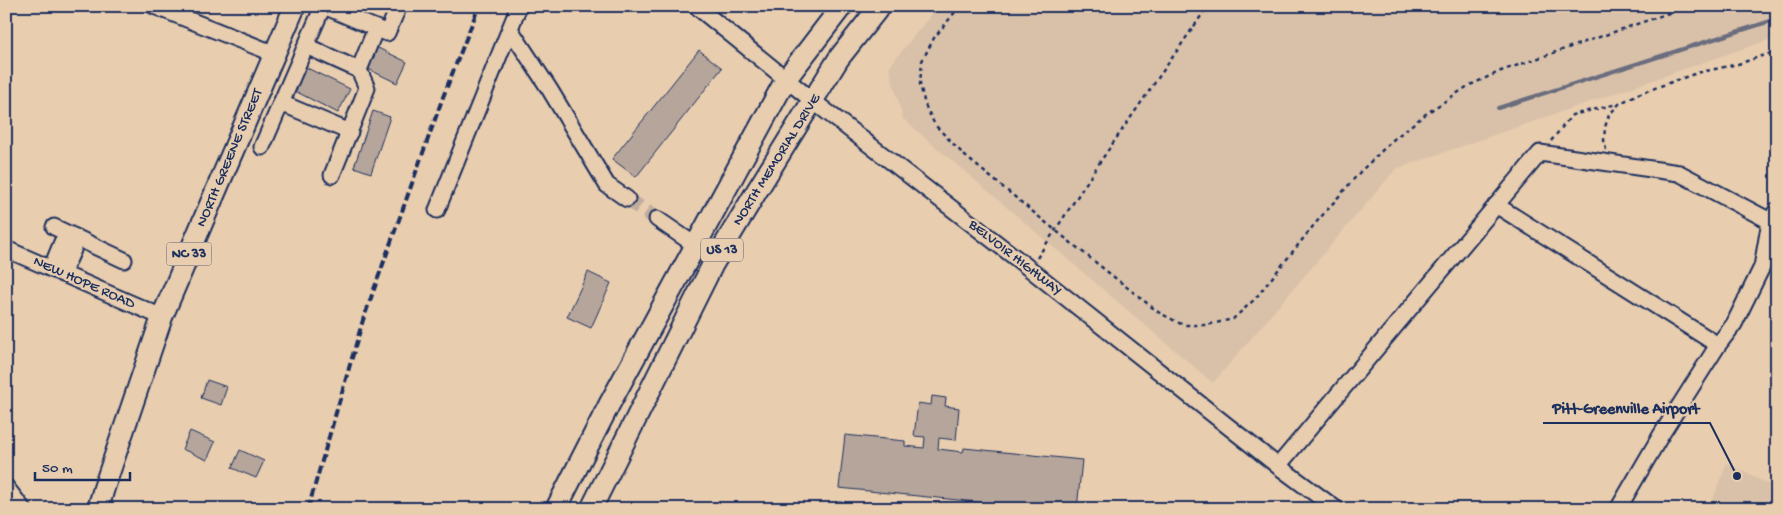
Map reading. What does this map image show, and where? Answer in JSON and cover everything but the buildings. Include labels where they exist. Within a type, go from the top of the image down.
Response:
[{"type":"main road","name":"NORTH GREENE STREET","points":[[98,509],[162,317],[296,6]]},
{"type":"main road","name":"NORTH MEMORIAL DRIVE","points":[[556,509],[695,244],[786,79],[842,6]]},
{"type":"main road","name":"NORTH MEMORIAL DRIVE","points":[[591,509],[713,264],[839,58],[880,6]]},
{"type":"street","points":[[154,6],[275,54]]},
{"type":"street","points":[[262,147],[324,6],[387,33],[399,6]]},
{"type":"street","points":[[437,210],[519,6]]},
{"type":"street","name":"BELVOIR HIGHWAY","points":[[696,6],[813,101],[1030,269],[1278,466],[1336,509]]},
{"type":"street","points":[[358,70],[376,28]]},
{"type":"street","points":[[510,29],[550,90],[607,185],[627,199]]},
{"type":"street","points":[[306,46],[358,70],[368,88],[332,175]]},
{"type":"street","points":[[281,103],[350,132]]},
{"type":"street","points":[[1278,466],[1540,153],[1678,173],[1774,215],[1762,267],[1734,324],[1661,435],[1618,509]]},
{"type":"street","points":[[1496,205],[1718,346]]},
{"type":"street","points":[[657,219],[695,244]]},
{"type":"street","points":[[54,227],[73,240],[124,260]]},
{"type":"street","points":[[57,271],[62,242],[73,240]]},
{"type":"street","name":"NEW HOPE ROAD","points":[[6,249],[162,317]]},
{"type":"street","points":[[6,487],[23,509]]},
{"type":"path","points":[[960,6],[934,38],[922,61],[920,84],[924,104],[936,125],[965,156],[1055,230],[1158,312],[1183,326],[1207,325],[1233,319],[1255,299],[1314,225],[1360,172],[1394,139],[1427,113],[1468,86],[1501,71],[1689,6]]},
{"type":"path","points":[[1030,269],[1208,6]]},
{"type":"path","points":[[1540,153],[1572,115],[1619,104],[1638,94],[1697,73],[1738,64],[1777,51]]},
{"type":"path","points":[[1613,164],[1604,140],[1604,127],[1609,116],[1619,104]]},
{"type":"shaded area","points":[[938,6],[1777,6],[1777,37],[1396,169],[1213,383],[903,119],[889,67]]},
{"type":"shaded area","points":[[1727,463],[1777,489],[1777,509],[1709,509]]},
{"type":"waterway","points":[[1498,108],[1777,19]]},
{"type":"tunnel","points":[[627,199],[657,219]]},
{"type":"railway","points":[[308,509],[363,320],[443,97],[479,6]]},
{"type":"place","name":"Pitt-Greenville Airport","points":[[1737,476]]}]
